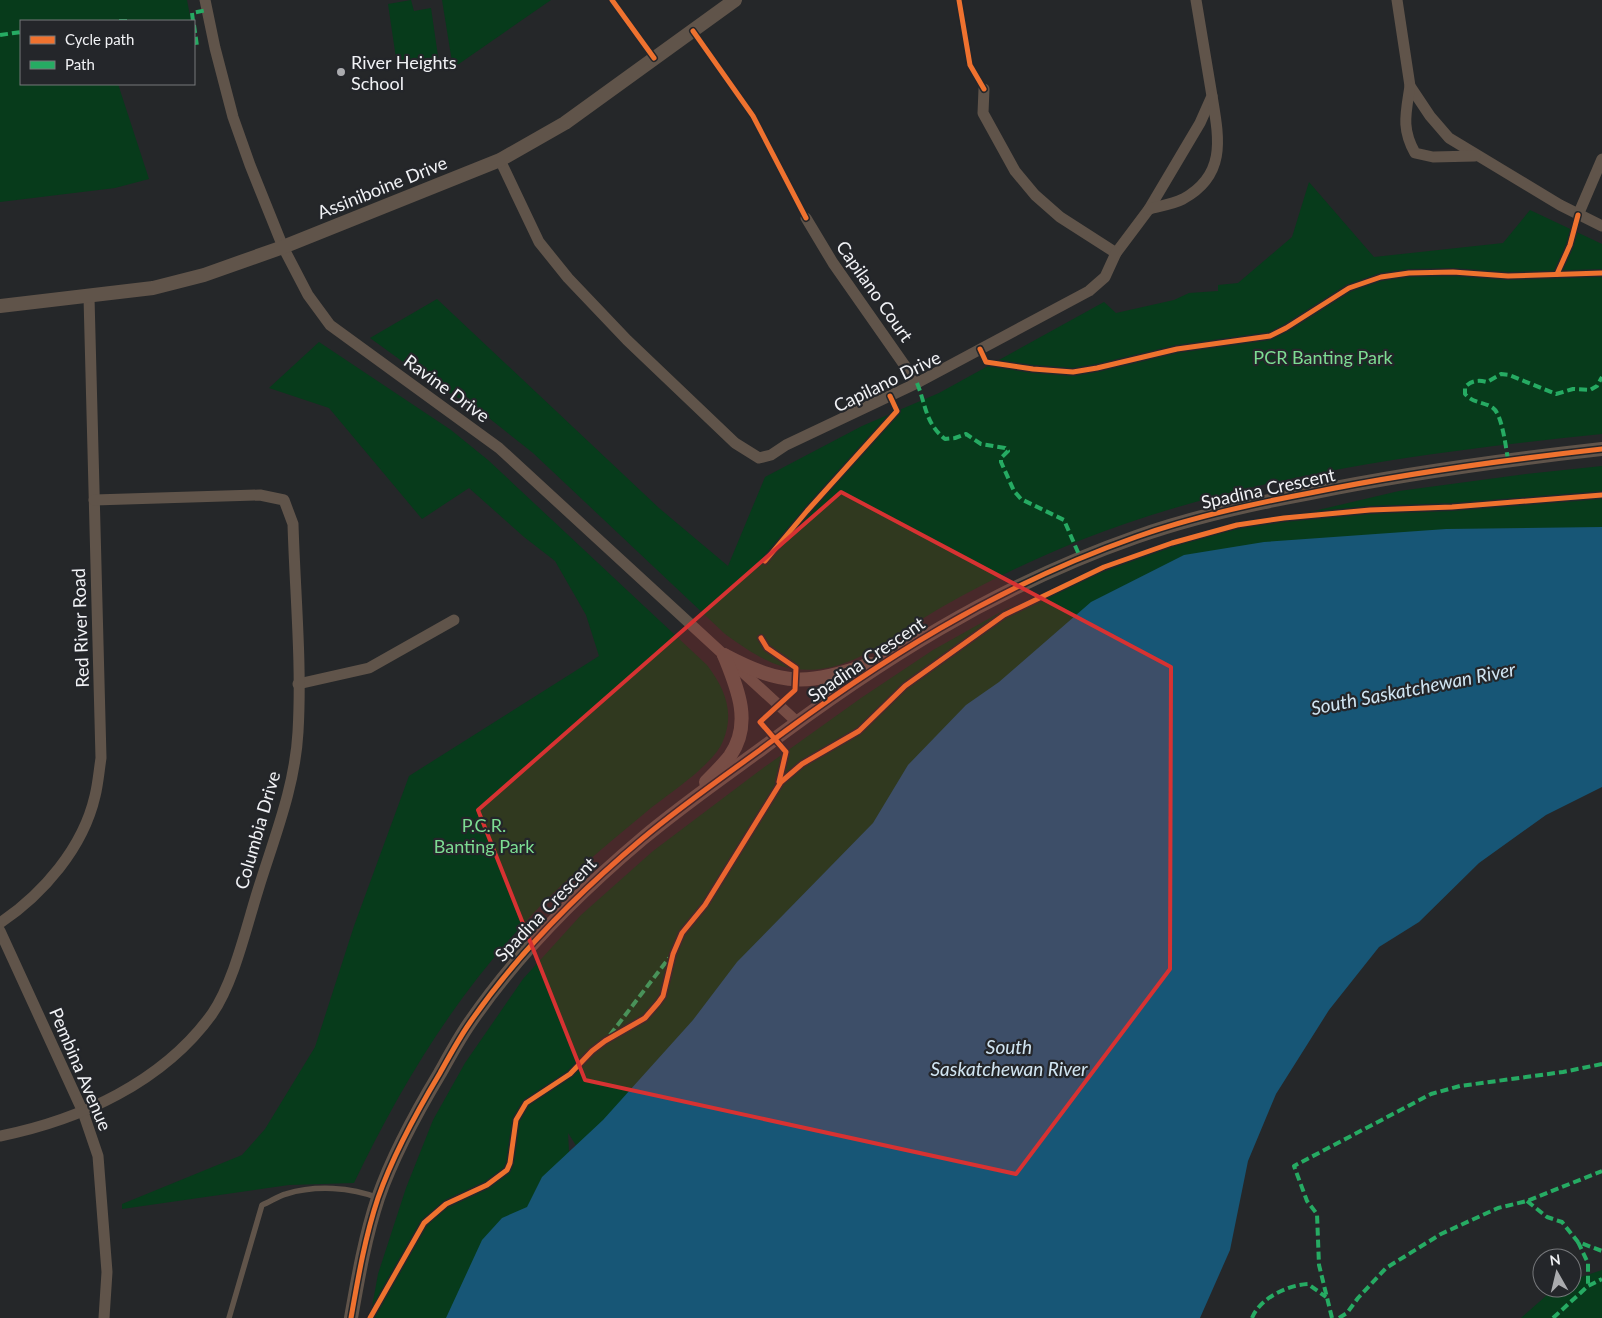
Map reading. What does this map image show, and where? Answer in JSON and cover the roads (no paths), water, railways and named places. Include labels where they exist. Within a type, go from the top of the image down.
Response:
[{"type":"street","name":"Ravine Drive","points":[[206,0],[215,48],[233,117],[283,247],[308,295],[330,325],[499,448],[797,722]]},
{"type":"street","name":"Assiniboine Drive","points":[[0,306],[153,288],[204,275],[283,247],[500,160],[564,123],[735,0]]},
{"type":"street","points":[[1149,209],[1182,200],[1205,184],[1216,164],[1219,136],[1196,0]]},
{"type":"street","points":[[1397,0],[1410,86],[1406,116],[1406,137],[1415,153],[1434,157],[1476,156]]},
{"type":"street","points":[[1410,86],[1430,116],[1449,138],[1476,156],[1578,215],[1602,226]]},
{"type":"street","points":[[984,89],[983,113],[1015,171],[1035,195],[1060,217],[1116,253]]},
{"type":"street","name":"Capilano Drive","points":[[500,160],[539,242],[568,278],[626,340],[747,452],[759,458],[771,455],[786,445],[917,383],[1089,291],[1105,277],[1116,253],[1149,209],[1200,123],[1212,96]]},
{"type":"street","points":[[1578,215],[1602,159]]},
{"type":"street","name":"Capilano Court","points":[[806,218],[833,263],[917,383]]},
{"type":"street","name":"Red River Road","points":[[0,923],[20,910],[60,868],[80,834],[95,798],[101,758],[89,297]]},
{"type":"street","name":"Spadina Crescent","points":[[351,1318],[378,1198],[420,1105],[475,1016],[528,949],[583,892],[643,838],[797,722],[886,659],[946,623],[1032,578],[1140,535],[1255,504],[1373,480],[1508,460],[1602,449]]},
{"type":"street","name":"Columbia Drive","points":[[0,1136],[30,1130],[83,1112],[146,1076],[182,1048],[212,1013],[234,968],[284,812],[298,733],[293,524],[284,500],[260,495],[94,500]]},
{"type":"street","points":[[298,684],[369,668],[454,620]]},
{"type":"street","points":[[724,655],[756,672],[795,680],[840,674],[886,659]]},
{"type":"street","points":[[689,803],[730,755],[740,730],[742,707],[740,696],[724,655]]},
{"type":"street","name":"Pembina Avenue","points":[[0,931],[83,1112],[98,1156],[107,1272],[104,1318]]},
{"type":"lane","points":[[229,1318],[262,1205],[286,1194],[323,1190],[358,1190],[378,1198]]},
{"type":"water","name":"South Saskatchewan River","points":[[1602,527],[1602,787],[1546,815],[1479,863],[1419,922],[1379,947],[1329,1010],[1276,1094],[1248,1161],[1230,1250],[1200,1318],[446,1318],[482,1240],[502,1218],[527,1207],[542,1177],[603,1120],[693,1020],[737,962],[873,823],[908,765],[966,705],[999,682],[1091,602],[1184,555],[1264,542],[1446,529]]},
{"type":"place","name":"River Heights School","points":[[341,72]]},
{"type":"park label","name":"PCR Banting Park","points":[[1323,357]]},
{"type":"park label","name":"P.C.R. Banting Park","points":[[484,835]]}]
